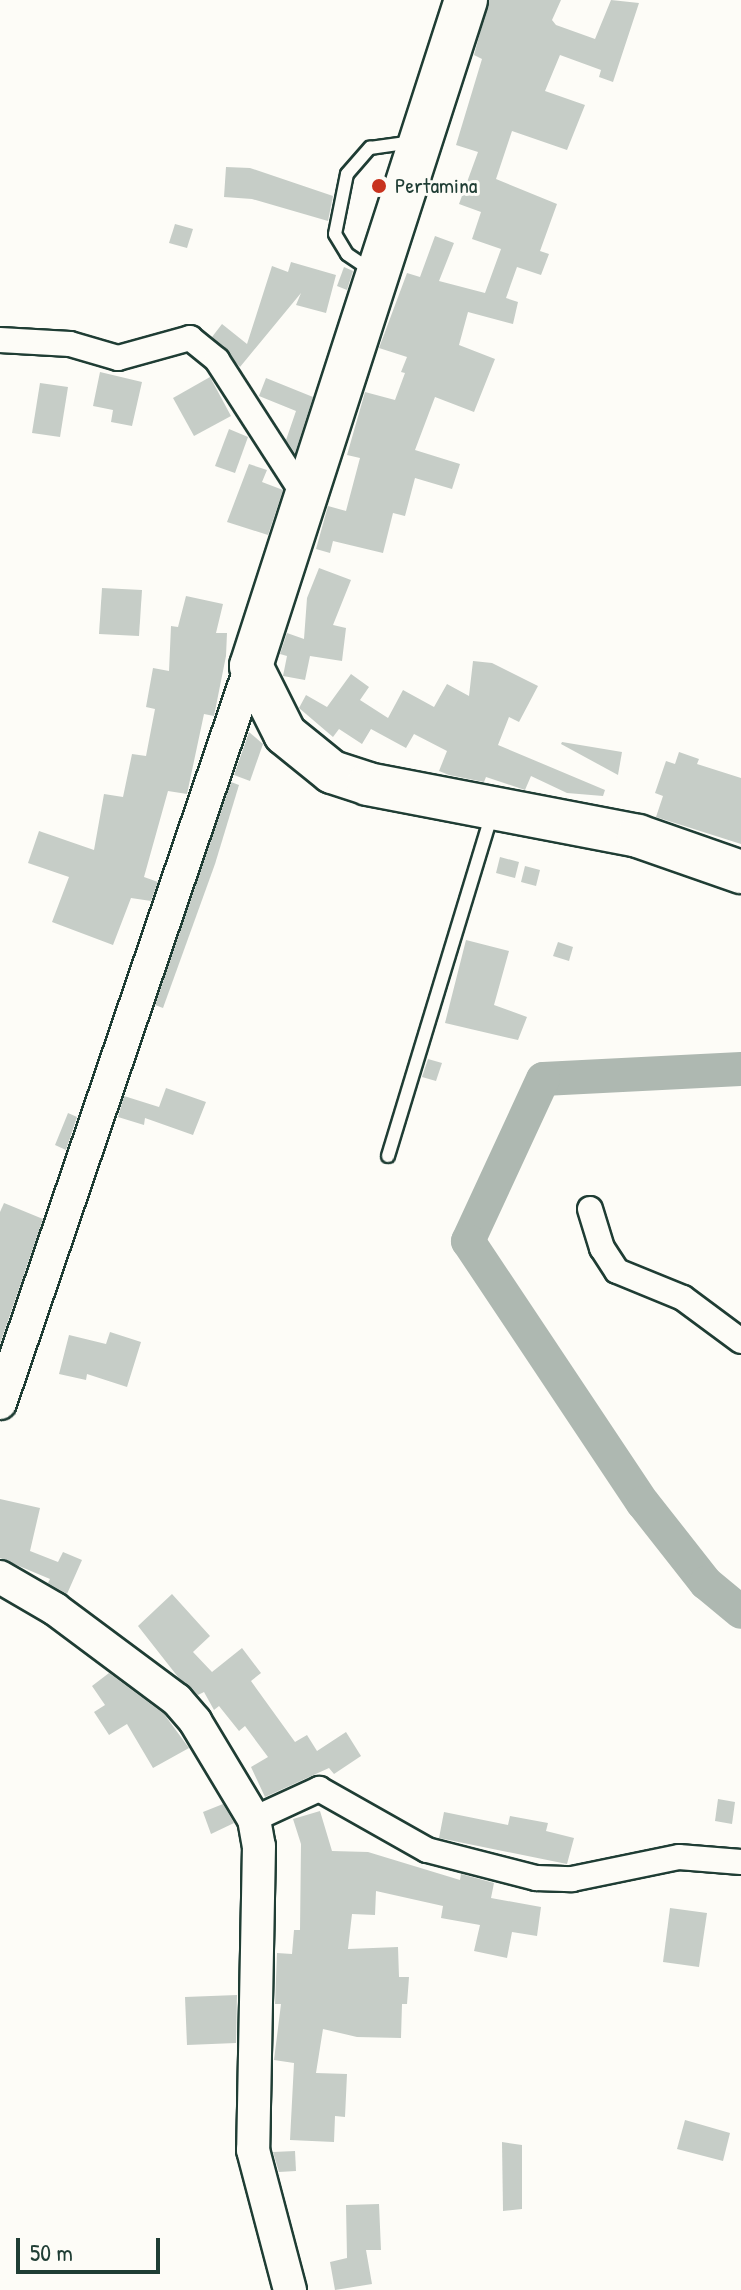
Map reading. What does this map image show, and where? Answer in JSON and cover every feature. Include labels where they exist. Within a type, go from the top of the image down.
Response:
[{"type":"highway","points":[[466,0],[375,273],[251,666],[285,734],[332,772],[493,809],[638,836],[741,872]]},
{"type":"street","points":[[0,340],[70,344],[118,358],[190,338],[217,360],[304,495]]},
{"type":"street","points":[[0,1403],[251,666]]},
{"type":"street","points":[[590,1209],[602,1248],[617,1271],[683,1298],[741,1341]]},
{"type":"street","points":[[0,1577],[55,1609],[177,1700],[195,1721],[254,1819],[259,1846],[253,2150],[290,2290]]},
{"type":"street","points":[[254,1819],[319,1789],[427,1850],[536,1878],[572,1879],[679,1857],[741,1862]]},
{"type":"lane","points":[[375,273],[347,254],[335,234],[347,174],[370,148],[419,141]]},
{"type":"lane","points":[[388,1156],[493,809]]},
{"type":"building","points":[[489,0],[561,0],[552,20],[556,25],[595,39],[611,0],[639,3],[613,82],[599,77],[601,70],[560,55],[545,91],[585,105],[567,150],[512,131],[496,179],[557,204],[540,251],[549,254],[541,275],[517,267],[506,298],[518,302],[513,324],[468,312],[459,345],[495,359],[474,412],[435,397],[415,450],[460,464],[452,489],[415,478],[405,516],[393,513],[383,553],[333,541],[330,553],[316,549],[328,506],[346,511],[360,458],[347,455],[365,392],[395,400],[405,373],[401,372],[407,357],[379,348],[407,273],[420,277],[435,236],[454,243],[439,281],[485,293],[501,249],[472,239],[481,212],[459,204],[478,152],[456,145],[482,59],[474,55]]},
{"type":"building","points":[[226,167],[250,168],[333,196],[328,221],[252,199],[224,197]]},
{"type":"building","points":[[175,224],[193,229],[187,248],[169,243]]},
{"type":"building","points":[[291,262],[336,275],[326,313],[296,305],[301,293],[240,367],[212,337],[222,324],[247,344],[272,266],[288,272]]},
{"type":"building","points":[[344,267],[353,271],[347,290],[337,286]]},
{"type":"building","points":[[100,372],[142,382],[132,426],[111,422],[113,410],[93,406]]},
{"type":"building","points":[[210,377],[231,416],[194,436],[173,398]]},
{"type":"building","points":[[266,378],[313,397],[295,453],[286,440],[296,411],[259,396]]},
{"type":"building","points":[[40,383],[68,387],[60,437],[32,433]]},
{"type":"building","points":[[229,429],[248,437],[235,473],[215,466]]},
{"type":"building","points":[[249,464],[267,470],[262,482],[283,490],[268,535],[227,522]]},
{"type":"building","points":[[319,568],[351,580],[333,625],[346,628],[342,661],[310,656],[305,680],[283,676],[287,656],[280,654],[287,633],[304,639],[307,598]]},
{"type":"building","points":[[102,588],[142,590],[139,636],[99,634]]},
{"type":"building","points":[[186,596],[223,604],[216,633],[227,633],[226,656],[214,716],[204,714],[187,794],[168,791],[144,877],[158,882],[151,901],[131,898],[113,945],[52,922],[69,877],[28,863],[39,831],[94,850],[104,794],[123,797],[132,754],[146,756],[155,709],[146,707],[153,668],[169,671],[171,626],[178,627]]},
{"type":"building","points":[[473,661],[492,663],[538,686],[519,722],[509,717],[498,745],[605,790],[603,796],[567,793],[531,776],[525,790],[486,777],[484,782],[449,775],[439,771],[447,751],[414,734],[406,748],[371,729],[362,744],[339,729],[333,737],[299,708],[306,695],[327,707],[351,674],[369,687],[360,700],[388,718],[403,690],[434,707],[447,684],[469,696]]},
{"type":"building","points":[[249,732],[263,744],[250,781],[234,775]]},
{"type":"building","points":[[561,744],[622,752],[618,775]]},
{"type":"building","points":[[679,752],[699,759],[697,764],[741,778],[741,844],[656,817],[663,796],[655,793],[666,761],[675,764]]},
{"type":"building","points":[[231,782],[239,785],[215,864],[163,1008],[155,1005]]},
{"type":"building","points":[[500,857],[519,862],[515,878],[496,873]]},
{"type":"building","points":[[525,866],[540,870],[536,886],[521,882]]},
{"type":"building","points":[[466,940],[509,951],[494,1005],[527,1017],[518,1040],[445,1023]]},
{"type":"building","points":[[558,942],[573,947],[569,961],[553,956]]},
{"type":"building","points":[[428,1059],[442,1063],[436,1081],[422,1077]]},
{"type":"building","points":[[166,1088],[206,1102],[193,1135],[145,1118],[144,1125],[118,1117],[124,1096],[159,1107]]},
{"type":"building","points":[[68,1113],[77,1117],[66,1150],[55,1145]]},
{"type":"building","points":[[4,1203],[43,1219],[0,1344],[0,1212]]},
{"type":"building","points":[[110,1332],[141,1342],[127,1387],[87,1374],[86,1380],[59,1374],[69,1335],[106,1344]]},
{"type":"building","points":[[0,1499],[40,1508],[30,1551],[58,1562],[63,1552],[82,1560],[67,1594],[48,1583],[50,1579],[0,1558]]},
{"type":"building","points":[[172,1594],[210,1636],[193,1652],[212,1672],[242,1648],[261,1673],[251,1681],[295,1742],[307,1735],[317,1751],[346,1732],[361,1756],[334,1774],[329,1768],[265,1797],[251,1767],[268,1757],[245,1726],[239,1731],[219,1706],[214,1710],[204,1692],[198,1695],[178,1677],[138,1626]]},
{"type":"building","points":[[109,1673],[164,1714],[189,1748],[153,1768],[127,1724],[109,1735],[94,1712],[105,1705],[92,1686]]},
{"type":"building","points":[[718,1799],[735,1802],[732,1824],[715,1821]]},
{"type":"building","points":[[223,1804],[234,1823],[211,1834],[203,1812]]},
{"type":"building","points":[[320,1811],[332,1851],[368,1852],[460,1880],[461,1874],[494,1883],[491,1898],[541,1907],[537,1936],[512,1932],[507,1958],[474,1951],[480,1925],[441,1918],[443,1906],[376,1891],[375,1915],[352,1914],[348,1949],[398,1947],[399,1977],[409,1977],[407,2004],[402,2004],[401,2038],[357,2037],[323,2029],[316,2073],[347,2074],[345,2117],[335,2116],[334,2142],[290,2140],[294,2063],[274,2060],[281,2004],[275,2004],[277,1953],[292,1954],[294,1930],[300,1930],[301,1844],[293,1819]]},
{"type":"building","points":[[444,1812],[508,1825],[510,1816],[548,1823],[546,1831],[574,1838],[567,1864],[439,1838]]},
{"type":"building","points":[[670,1908],[707,1913],[699,1967],[663,1962]]},
{"type":"building","points":[[237,1995],[236,2043],[187,2045],[185,1997]]},
{"type":"building","points":[[685,2120],[730,2133],[723,2161],[677,2149]]},
{"type":"building","points":[[502,2142],[522,2145],[522,2209],[503,2211]]},
{"type":"building","points":[[295,2151],[296,2171],[279,2172],[273,2152]]},
{"type":"building","points":[[379,2204],[381,2250],[366,2250],[372,2284],[335,2290],[330,2262],[347,2258],[346,2205]]},
{"type":"waterway","points":[[741,1069],[543,1079],[468,1241],[643,1503],[706,1583],[741,1612]]},
{"type":"place","name":"Pertamina","points":[[379,186]]}]
